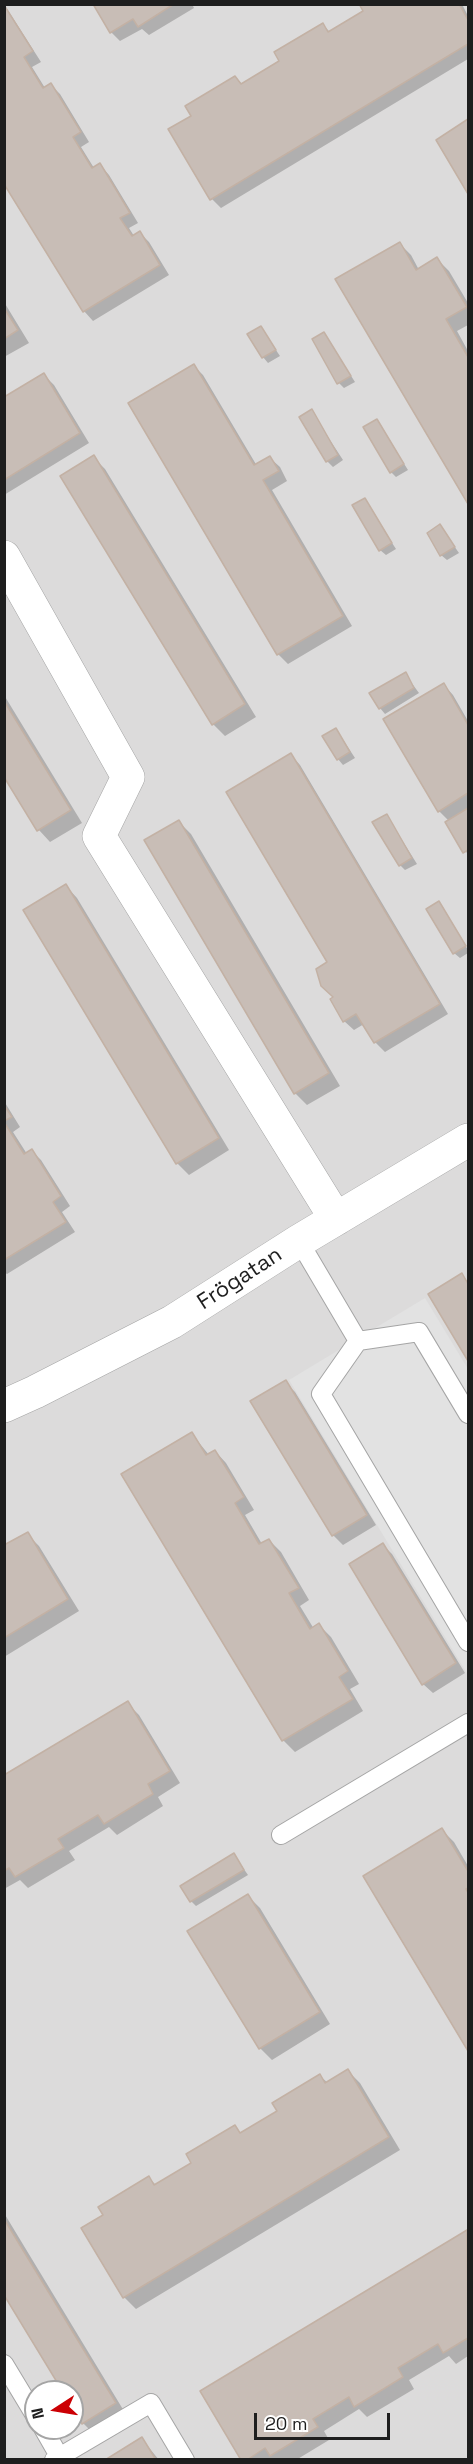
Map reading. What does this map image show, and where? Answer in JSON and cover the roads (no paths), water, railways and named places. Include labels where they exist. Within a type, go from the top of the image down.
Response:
[{"type":"street","points":[[4,557],[128,777],[99,836],[336,1219]]},
{"type":"street","name":"Frögatan","points":[[4,1406],[172,1322],[299,1241],[468,1140]]},
{"type":"lane","points":[[299,1241],[358,1341]]},
{"type":"lane","points":[[468,1414],[419,1332],[358,1341],[321,1394],[468,1642]]},
{"type":"lane","points":[[281,1835],[468,1723]]},
{"type":"lane","points":[[4,2364],[24,2397]]},
{"type":"lane","points":[[49,2440],[57,2458],[151,2403],[185,2460]]}]
